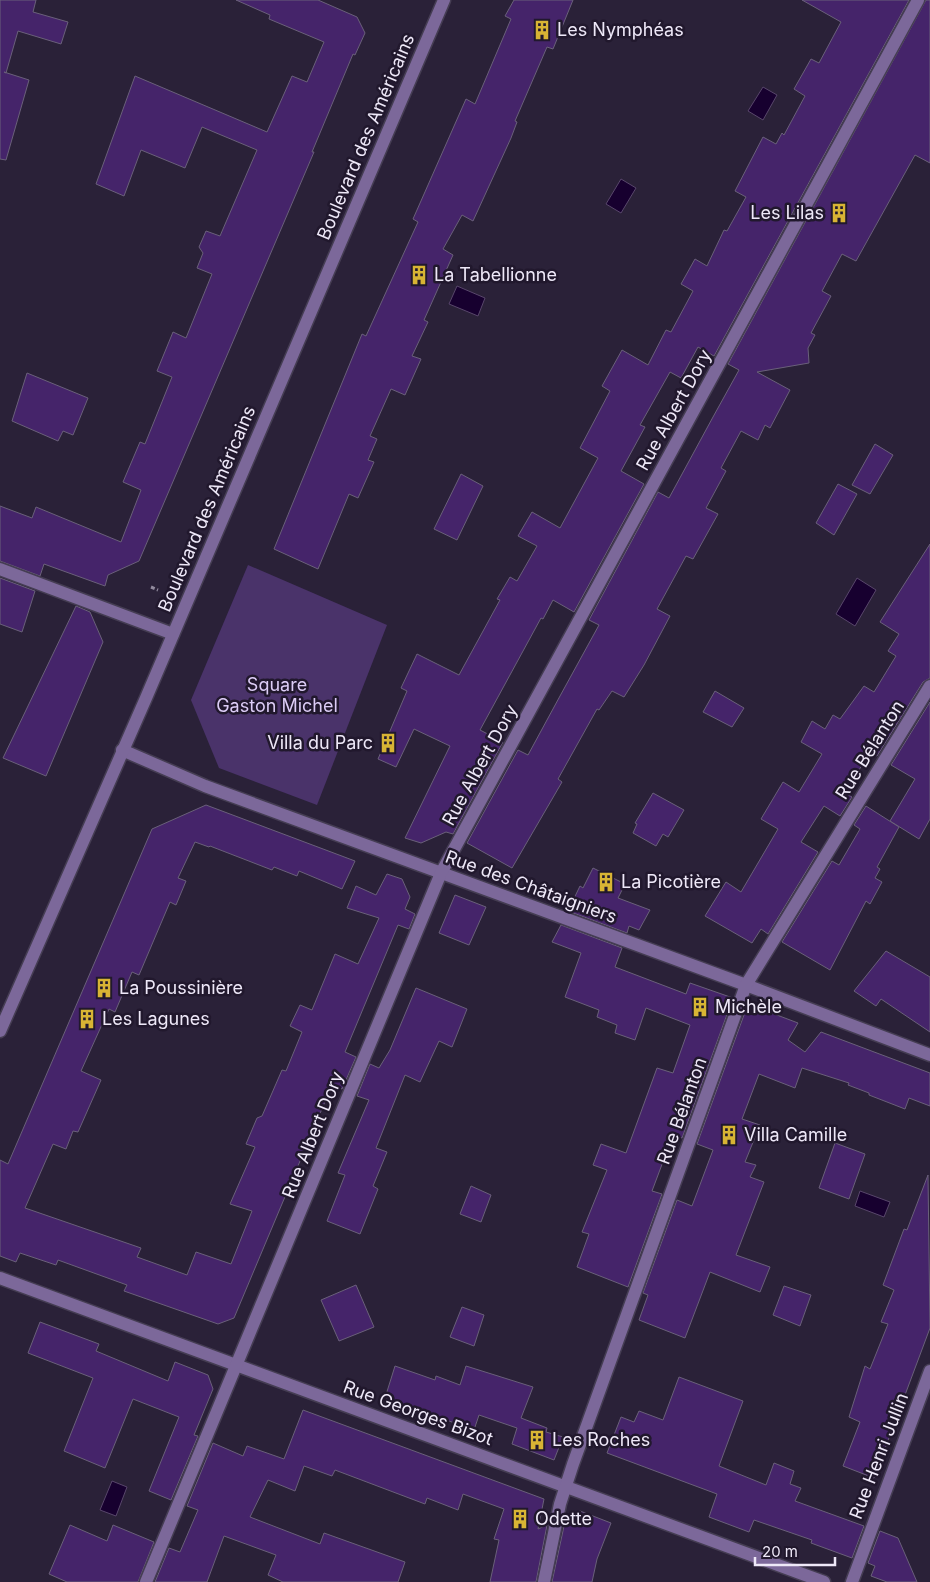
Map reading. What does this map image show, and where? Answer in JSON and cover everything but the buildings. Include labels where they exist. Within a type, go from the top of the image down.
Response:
[{"type":"street","name":"Boulevard des Américains","points":[[0,1031],[173,634],[444,0]]},
{"type":"street","name":"Rue Albert Dory","points":[[146,1582],[238,1365],[441,873],[918,0]]},
{"type":"street","points":[[0,569],[173,634]]},
{"type":"street","name":"Rue Bélanton","points":[[544,1582],[566,1486],[746,985],[930,686]]},
{"type":"street","name":"Rue des Châtaigniers","points":[[122,750],[205,786],[746,985],[930,1055]]},
{"type":"street","name":"Rue Georges Bizot","points":[[0,1278],[824,1582]]},
{"type":"street","name":"Rue Henri Jullin","points":[[852,1582],[930,1372]]},
{"type":"path","points":[[151,588],[158,590]]},
{"type":"green space","name":"Square Gaston Michel","points":[[248,565],[387,625],[317,805],[219,768],[191,700]]},
{"type":"shaded area","points":[[763,87],[777,95],[763,120],[748,111]]},
{"type":"shaded area","points":[[621,179],[636,188],[621,213],[606,204]]},
{"type":"shaded area","points":[[457,286],[485,298],[478,316],[449,304]]},
{"type":"shaded area","points":[[857,578],[876,590],[855,626],[836,614]]},
{"type":"shaded area","points":[[860,1191],[890,1202],[884,1217],[855,1206]]},
{"type":"shaded area","points":[[112,1481],[127,1487],[116,1516],[100,1510]]},
{"type":"place","name":"Les Nymphéas","points":[[542,30]]},
{"type":"place","name":"Les Lilas","points":[[839,213]]},
{"type":"place","name":"La Tabellionne","points":[[419,275]]},
{"type":"place","name":"Villa du Parc","points":[[388,743]]},
{"type":"place","name":"La Picotière","points":[[606,882]]},
{"type":"place","name":"La Poussinière","points":[[104,988]]},
{"type":"place","name":"Michèle","points":[[700,1007]]},
{"type":"place","name":"Les Lagunes","points":[[87,1019]]},
{"type":"place","name":"Villa Camille","points":[[729,1135]]},
{"type":"place","name":"Les Roches","points":[[537,1440]]},
{"type":"place","name":"Odette","points":[[520,1519]]}]
